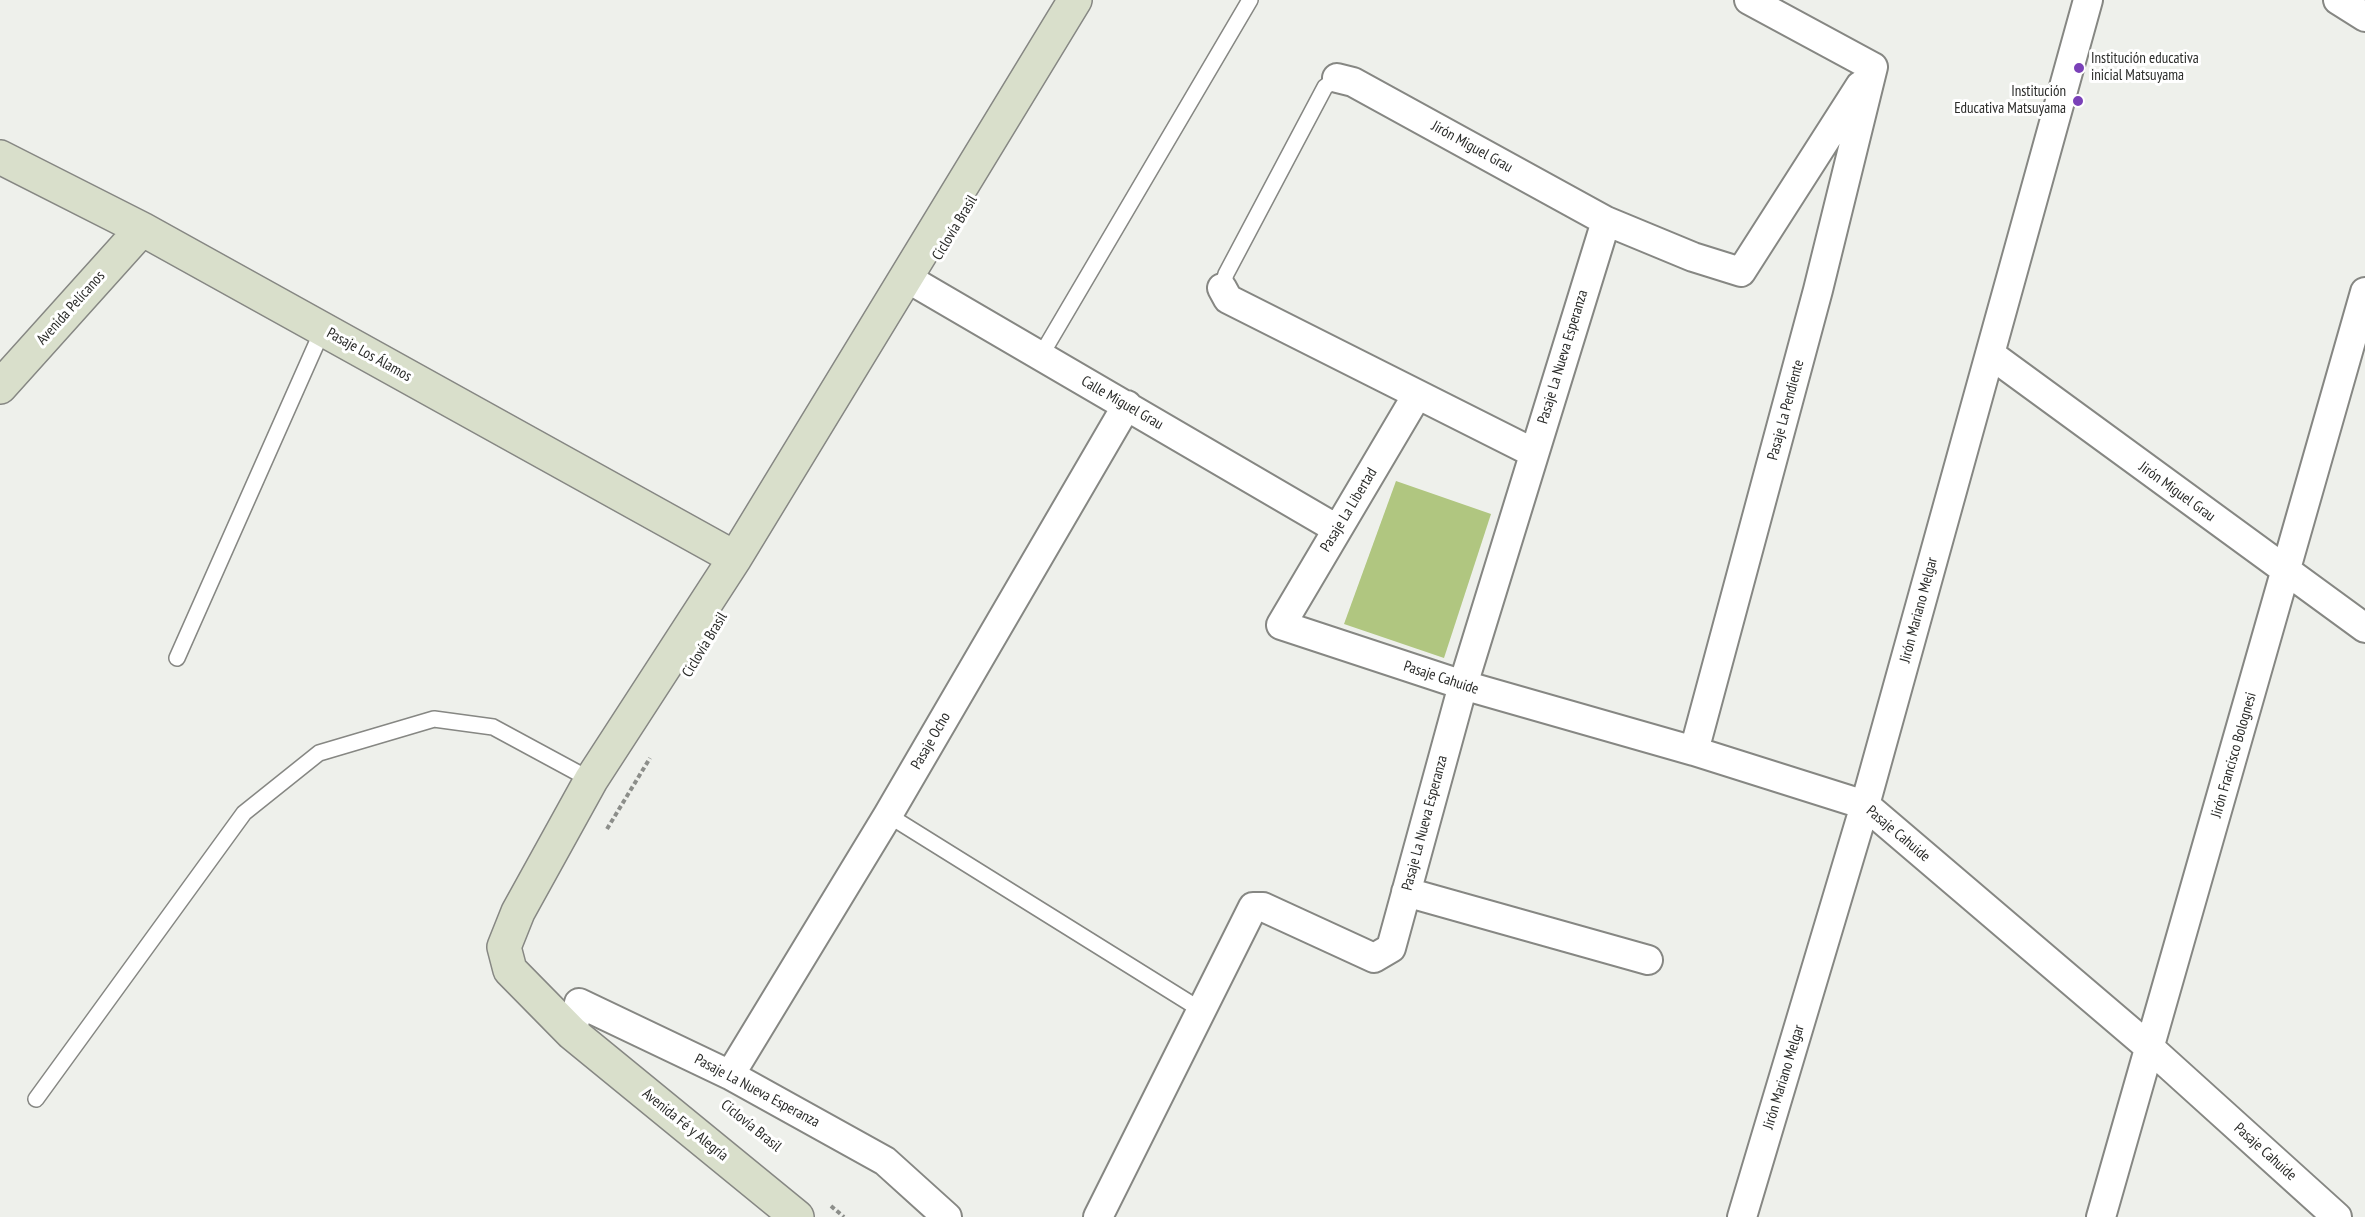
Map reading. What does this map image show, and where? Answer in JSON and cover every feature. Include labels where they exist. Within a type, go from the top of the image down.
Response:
[{"type":"main road","name":"Avenida Fé y Alegría","points":[[812,1209],[572,1033],[510,970],[504,947],[518,912],[591,780],[735,558],[1075,0]]},
{"type":"main road","name":"Pasaje Los Álamos","points":[[0,157],[142,229],[735,558]]},
{"type":"main road","name":"Avenida Pelícanos","points":[[0,387],[142,229]]},
{"type":"street","points":[[1749,0],[1873,67]]},
{"type":"street","name":"Jirón Mariano Melgar","points":[[1742,1217],[1865,805],[2088,0]]},
{"type":"street","points":[[2338,0],[2365,17]]},
{"type":"street","name":"Jirón Miguel Grau","points":[[1337,78],[1353,82],[1606,220],[1694,257],[1741,272],[1873,67]]},
{"type":"street","name":"Pasaje La Pendiente","points":[[1694,751],[1818,290],[1873,67]]},
{"type":"street","name":"Pasaje La Nueva Esperanza","points":[[1098,1217],[1253,907],[1263,907],[1374,958],[1391,948],[1463,686],[1606,220]]},
{"type":"street","name":"Calle Miguel Grau","points":[[907,278],[1337,529]]},
{"type":"street","points":[[1222,288],[1227,299],[1534,453]]},
{"type":"street","name":"Jirón Francisco Bolognesi","points":[[2101,1217],[2287,573],[2365,292]]},
{"type":"street","name":"Jirón Miguel Grau","points":[[1990,354],[2365,628]]},
{"type":"street","name":"Pasaje La Libertad","points":[[1281,625],[1417,395]]},
{"type":"street","name":"Pasaje Ocho","points":[[730,1075],[888,815],[1126,405]]},
{"type":"street","name":"Pasaje Cahuide","points":[[1281,625],[1463,686],[1694,751],[1865,805],[2150,1048],[2337,1217]]},
{"type":"street","points":[[1406,892],[1648,960]]},
{"type":"street","name":"Pasaje La Nueva Esperanza","points":[[572,1033],[579,1003],[730,1075],[885,1161],[946,1217]]},
{"type":"lane","points":[[1040,357],[1250,0]]},
{"type":"lane","points":[[1222,288],[1226,274],[1325,87],[1337,78]]},
{"type":"lane","points":[[177,658],[322,329]]},
{"type":"lane","points":[[36,1100],[244,813],[319,753],[434,719],[493,727],[591,780]]},
{"type":"lane","points":[[888,815],[1201,1010]]},
{"type":"path","points":[[606,831],[656,750]]},
{"type":"path","points":[[812,1209],[844,1217]]},
{"type":"green space","points":[[1396,481],[1491,514],[1444,658],[1344,624]]},
{"type":"place","name":"Institución educativa inicial Matsuyama","points":[[2079,68]]},
{"type":"place","name":"Institución Educativa Matsuyama","points":[[2078,101]]}]
